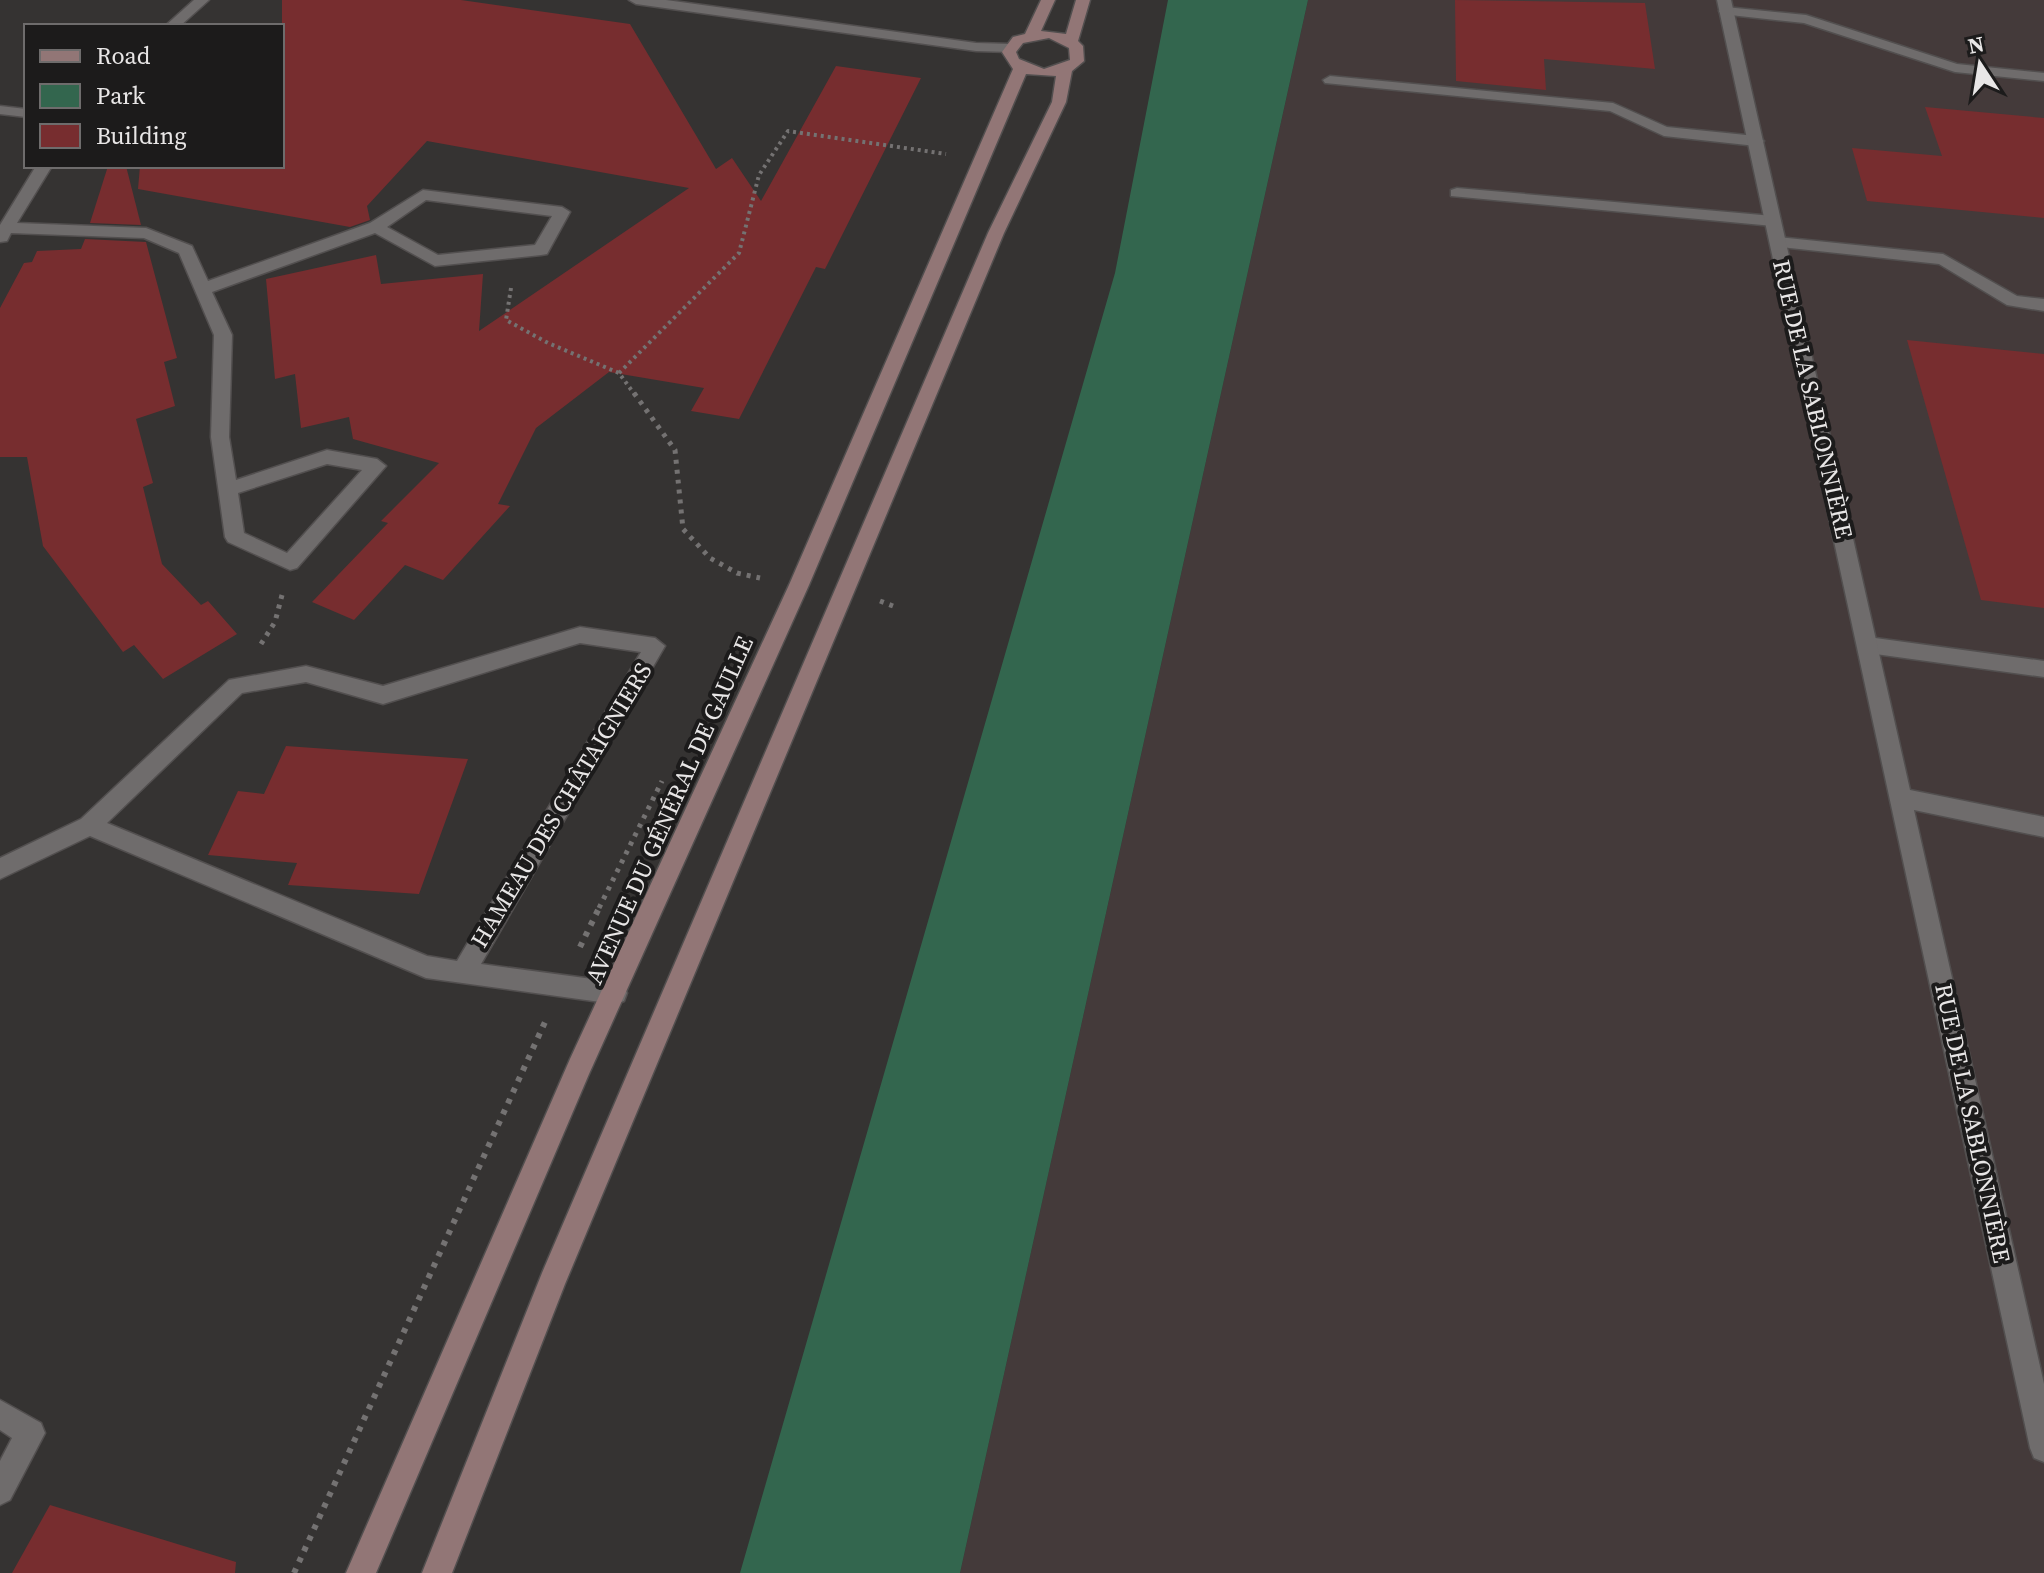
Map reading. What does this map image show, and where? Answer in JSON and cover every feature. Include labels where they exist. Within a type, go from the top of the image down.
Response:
[{"type":"main road","points":[[1032,35],[1057,36],[1071,41],[1079,56],[1065,69],[1048,73],[1016,58],[1032,35],[1048,0]]},
{"type":"main road","points":[[1071,41],[1083,0]]},
{"type":"main road","name":"AVENUE DU GÉNÉRAL DE GAULLE","points":[[361,1573],[615,993],[799,585],[1016,58]]},
{"type":"main road","points":[[437,1573],[552,1283],[843,591],[996,233],[1059,102],[1065,69]]},
{"type":"street","points":[[174,24],[202,0]]},
{"type":"street","points":[[636,0],[976,47],[1016,58]]},
{"type":"street","points":[[1725,6],[1806,19],[1955,68],[2044,77]]},
{"type":"street","name":"RUE DE LA SABLONNIÈRE","points":[[1725,6],[2044,1448]]},
{"type":"street","points":[[1330,80],[1613,107],[1664,131],[1756,141]]},
{"type":"street","points":[[0,110],[24,113]]},
{"type":"street","points":[[3,233],[43,168]]},
{"type":"street","points":[[1457,193],[1773,221]]},
{"type":"street","points":[[203,289],[376,227],[423,195],[562,212],[541,250],[516,255],[435,261],[376,227]]},
{"type":"street","points":[[3,233],[146,233],[186,250],[223,335],[220,437],[227,490],[235,537],[290,563],[377,466],[327,457],[227,490]]},
{"type":"street","points":[[1778,242],[1943,259],[2013,301],[2044,305]]},
{"type":"street","name":"HAMEAU DES CHÂTAIGNIERS","points":[[236,686],[306,674],[383,695],[580,635],[655,646],[462,974]]},
{"type":"street","points":[[1868,645],[2044,669]]},
{"type":"street","points":[[0,869],[89,826],[236,686]]},
{"type":"street","points":[[1901,798],[2044,827]]},
{"type":"street","name":"HAMEAU DES CHÂTAIGNIERS","points":[[89,826],[426,967],[462,974],[563,981],[615,993]]},
{"type":"street","points":[[0,1414],[31,1433],[0,1490]]},
{"type":"path","points":[[619,373],[739,253],[759,175],[788,131],[952,155],[946,169]]},
{"type":"path","points":[[516,255],[506,320],[548,343],[619,373],[675,450],[683,529],[710,558],[737,573],[799,585]]},
{"type":"path","points":[[236,686],[275,622],[290,563]]},
{"type":"path","points":[[755,593],[768,565]]},
{"type":"path","points":[[843,591],[893,606]]},
{"type":"path","points":[[294,1573],[563,981],[666,773]]},
{"type":"shaded area","points":[[1308,0],[2044,0],[2044,1573],[960,1573]]},
{"type":"green space","points":[[1168,0],[1308,0],[960,1573],[740,1573],[1115,273]]},
{"type":"building","points":[[282,0],[461,0],[630,24],[716,169],[732,158],[761,201],[836,66],[921,78],[825,269],[816,267],[739,419],[691,411],[704,388],[609,372],[536,428],[498,504],[510,506],[443,580],[405,565],[354,620],[312,602],[388,523],[381,521],[439,463],[353,439],[349,417],[301,428],[295,374],[275,379],[266,279],[376,255],[381,284],[483,274],[479,331],[689,188],[427,141],[367,206],[370,220],[350,227],[138,189],[140,168],[284,168]]},
{"type":"building","points":[[1455,0],[1645,3],[1655,69],[1544,59],[1546,90],[1456,81]]},
{"type":"building","points":[[1925,107],[2044,118],[2044,218],[1867,201],[1852,148],[1942,156]]},
{"type":"building","points":[[107,168],[127,168],[141,225],[90,223]]},
{"type":"building","points":[[85,239],[146,242],[177,358],[164,362],[175,406],[136,419],[153,483],[143,487],[162,564],[201,605],[208,601],[237,634],[163,679],[134,645],[123,652],[43,546],[27,457],[0,457],[0,308],[24,263],[32,262],[37,251],[81,249]]},
{"type":"building","points":[[1907,340],[2044,354],[2044,608],[1981,600]]},
{"type":"building","points":[[286,746],[468,759],[419,894],[288,885],[297,863],[208,855],[238,791],[264,794]]},
{"type":"building","points":[[50,1505],[236,1562],[235,1573],[12,1573]]}]
